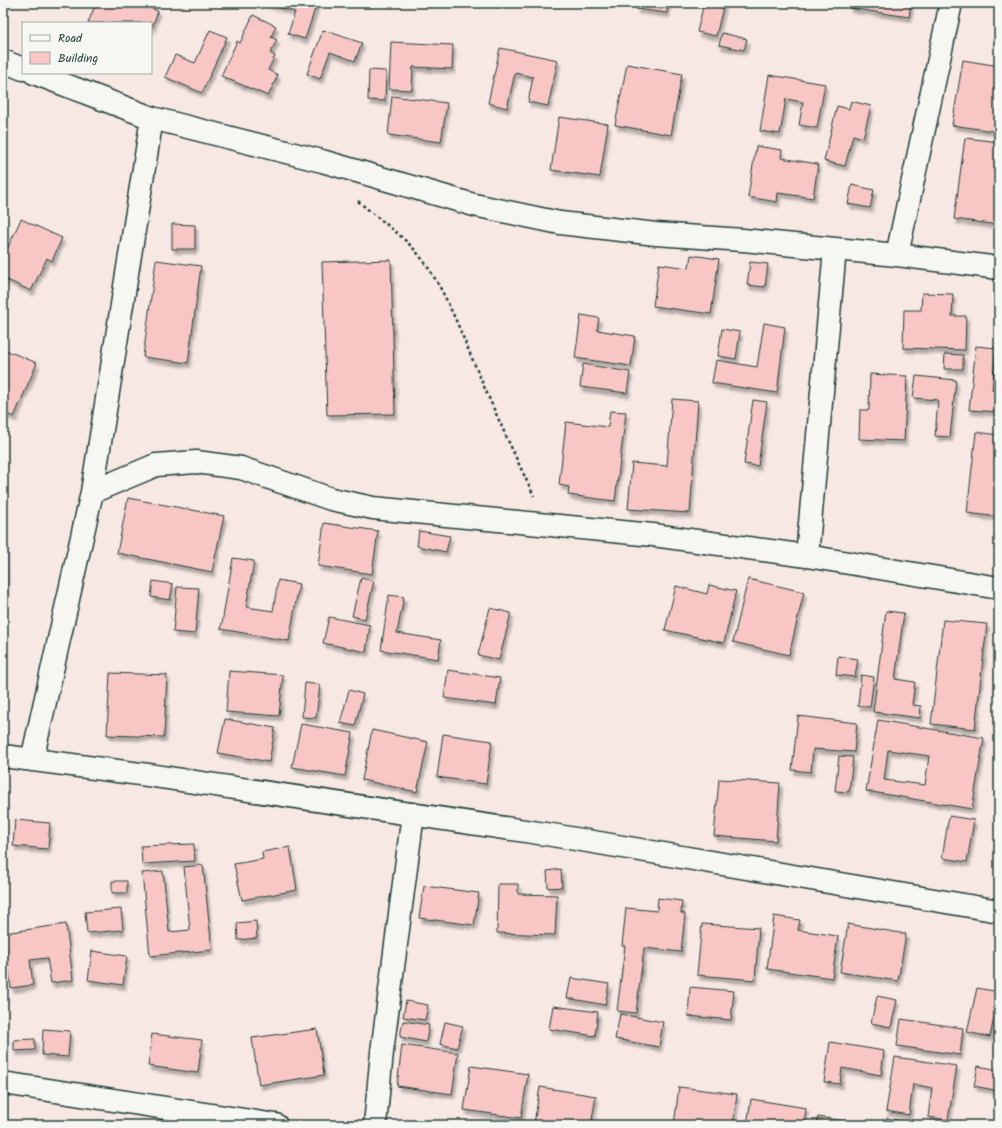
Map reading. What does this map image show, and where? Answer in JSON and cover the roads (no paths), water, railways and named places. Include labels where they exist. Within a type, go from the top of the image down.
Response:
[{"type":"street","points":[[897,255],[951,3]]},
{"type":"street","points":[[3,61],[22,69]]},
{"type":"street","points":[[37,74],[152,118],[322,161],[474,205],[560,223],[656,234],[743,240],[897,255],[999,268]]},
{"type":"street","points":[[32,760],[92,492],[152,118]]},
{"type":"street","points":[[807,556],[835,250]]},
{"type":"street","points":[[92,492],[156,465],[196,462],[241,468],[331,499],[373,508],[653,536],[807,556],[999,588]]},
{"type":"street","points":[[3,756],[148,775],[552,835],[999,911]]},
{"type":"street","points":[[375,1125],[382,1052],[413,814]]},
{"type":"street","points":[[3,1083],[276,1125]]}]
